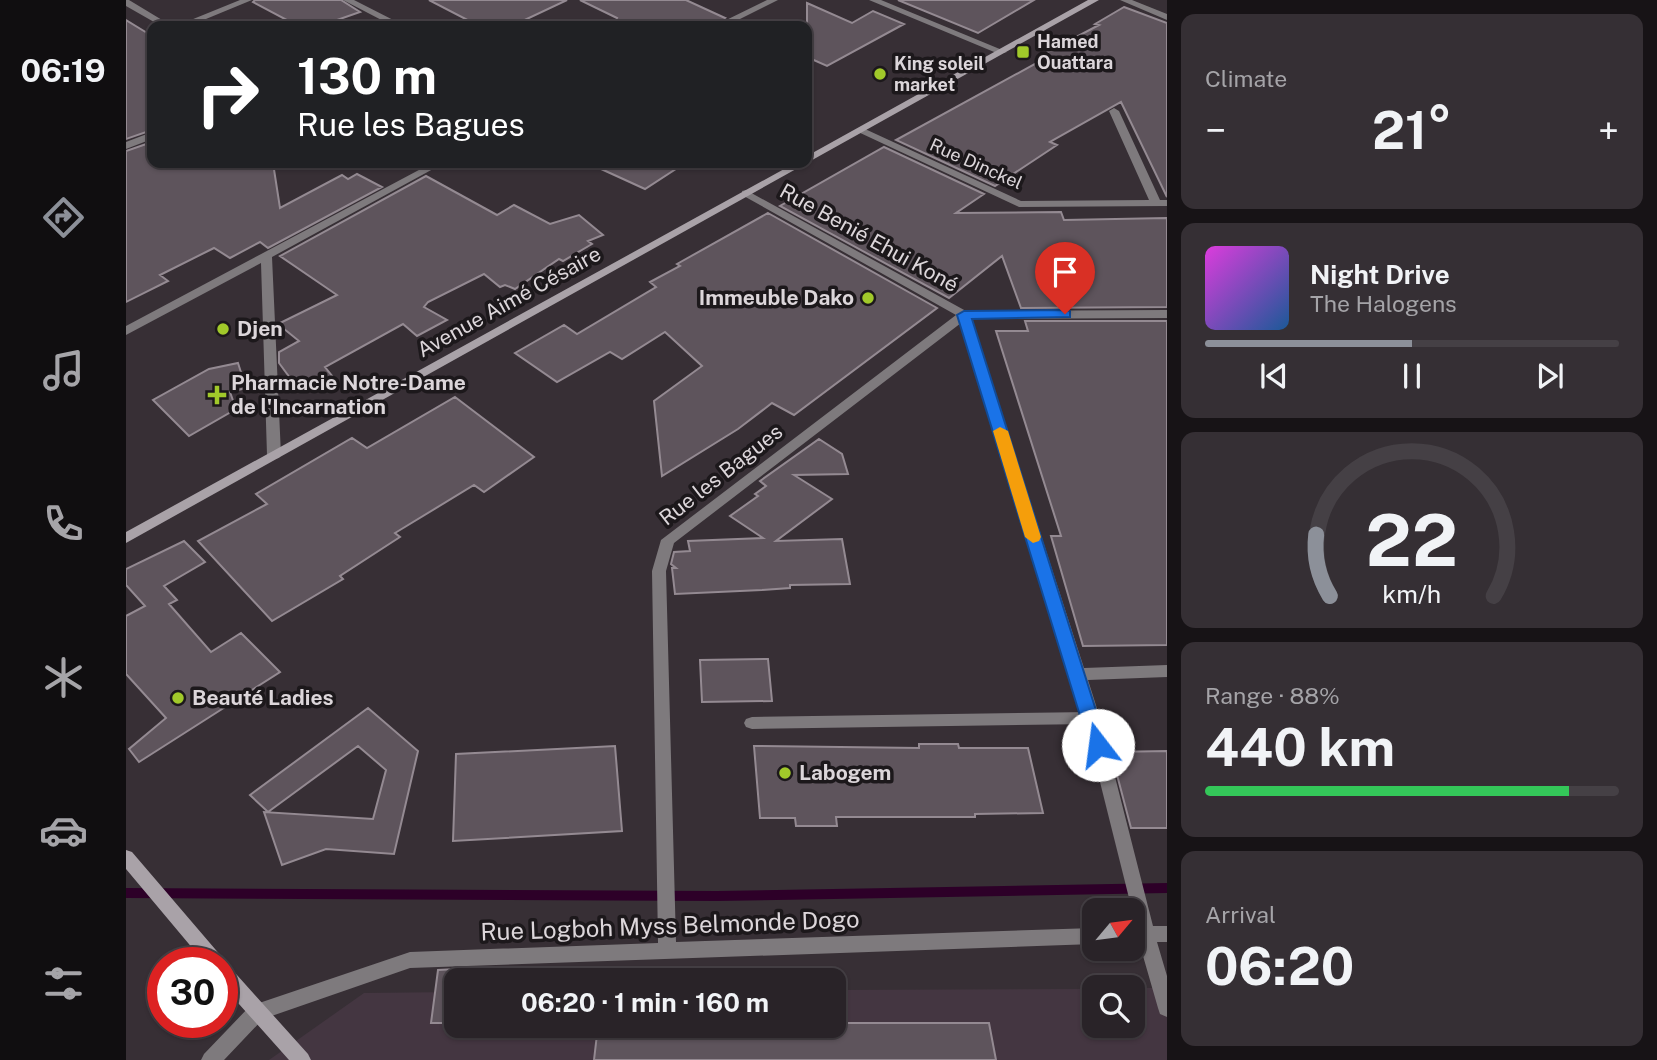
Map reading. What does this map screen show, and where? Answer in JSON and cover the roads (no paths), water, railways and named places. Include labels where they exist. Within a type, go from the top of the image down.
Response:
[{"type":"street","points":[[194,21],[248,0]]},
{"type":"street","points":[[347,0],[390,21]]},
{"type":"street","points":[[730,21],[774,0]]},
{"type":"street","points":[[873,0],[1002,52]]},
{"type":"street","points":[[812,157],[1095,0]]},
{"type":"street","points":[[1124,0],[1167,17]]},
{"type":"street","points":[[126,2],[158,21]]},
{"type":"street","points":[[126,12],[136,8]]},
{"type":"street","points":[[1114,111],[1161,203]]},
{"type":"street","name":"Rue Dinckel","points":[[861,131],[1019,204],[1161,203]]},
{"type":"street","points":[[126,146],[147,137]]},
{"type":"street","points":[[416,168],[422,171]]},
{"type":"street","points":[[126,331],[428,168]]},
{"type":"street","name":"Avenue Aimé Césaire","points":[[126,538],[793,168]]},
{"type":"street","name":"Rue Benié Ehui Koné","points":[[746,193],[964,315],[1092,718],[1131,898]]},
{"type":"street","points":[[266,257],[274,455]]},
{"type":"street","points":[[964,315],[1167,314]]},
{"type":"street","name":"Rue les Bagues","points":[[667,951],[659,572],[668,540],[964,315]]},
{"type":"street","points":[[1076,674],[1167,671]]},
{"type":"street","points":[[752,723],[1092,718]]},
{"type":"street","points":[[126,857],[202,947]]},
{"type":"street","points":[[1145,934],[1167,934]]},
{"type":"street","name":"Rue Logboh Myss Belmonde Dogo","points":[[257,1012],[410,960],[1082,936]]},
{"type":"street","name":"Rue Benié Ehui Koné","points":[[1145,950],[1167,1008]]},
{"type":"street","points":[[238,990],[301,1060]]},
{"type":"street","points":[[211,1060],[257,1012]]},
{"type":"waterway","points":[[126,893],[717,896],[1167,888]]},
{"type":"place","name":"Hamed Ouattara","points":[[1023,52]]},
{"type":"place","name":"King soleil market","points":[[880,74]]},
{"type":"place","name":"Immeuble Dako","points":[[868,298]]},
{"type":"place","name":"Djen","points":[[223,329]]},
{"type":"place","name":"Pharmacie Notre-Dame de l'Incarnation","points":[[217,395]]},
{"type":"place","name":"Beauté Ladies","points":[[178,698]]},
{"type":"place","name":"Labogem","points":[[785,773]]}]
